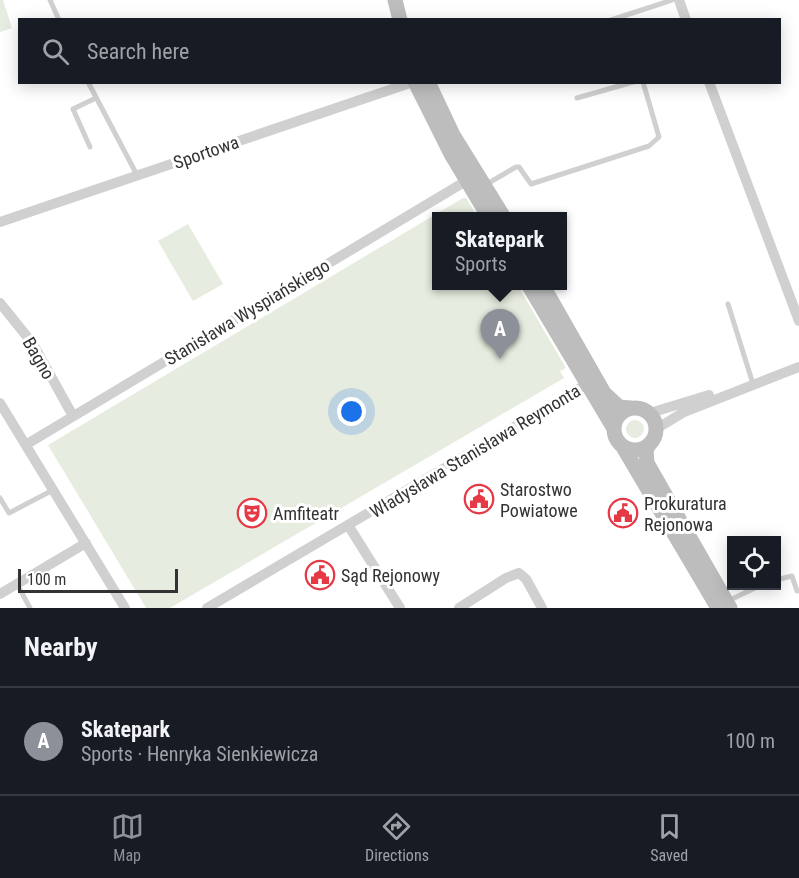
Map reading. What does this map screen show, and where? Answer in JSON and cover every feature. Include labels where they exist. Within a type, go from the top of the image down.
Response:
[{"type":"street","points":[[679,0],[685,18]]},
{"type":"street","name":"Sportowa","points":[[0,222],[408,84]]},
{"type":"street","points":[[415,84],[466,181],[485,212]]},
{"type":"street","points":[[429,84],[453,135],[500,212]]},
{"type":"street","points":[[710,84],[799,321]]},
{"type":"street","name":"Stanisława Wyspiańskiego","points":[[27,444],[466,181]]},
{"type":"street","points":[[532,290],[614,427]]},
{"type":"street","points":[[546,290],[604,393],[619,407],[641,408],[650,413],[656,429]]},
{"type":"street","name":"Bagno","points":[[0,303],[33,344],[73,416]]},
{"type":"street","points":[[725,606],[649,468],[646,450],[656,429],[684,412],[799,367]]},
{"type":"street","name":"Władysława Stanisława Reymonta","points":[[207,608],[589,387]]},
{"type":"street","points":[[650,413],[722,391],[736,390]]},
{"type":"street","points":[[0,404],[27,444],[125,608]]},
{"type":"street","points":[[630,408],[617,417],[614,427],[615,437],[725,606]]},
{"type":"street","points":[[623,447],[636,451],[649,445]]},
{"type":"street","points":[[348,525],[400,608]]},
{"type":"street","points":[[0,594],[86,543]]},
{"type":"street","points":[[459,608],[506,578],[519,573],[526,579],[542,608]]},
{"type":"lane","points":[[50,0],[58,18]]},
{"type":"lane","points":[[617,18],[672,0]]},
{"type":"lane","points":[[89,84],[137,175]]},
{"type":"lane","points":[[577,98],[626,84]]},
{"type":"lane","points":[[484,186],[516,167],[519,167],[531,184],[656,142],[658,129],[644,84]]},
{"type":"lane","points":[[90,147],[73,109],[96,98]]},
{"type":"lane","points":[[728,304],[753,384]]},
{"type":"lane","points":[[0,498],[9,513],[54,489]]},
{"type":"lane","points":[[781,579],[792,576],[797,591]]},
{"type":"lane","points":[[17,584],[30,608]]},
{"type":"lane","points":[[725,606],[751,590]]},
{"type":"shaded area","points":[[0,0],[3,0],[12,28],[0,32]]},
{"type":"shaded area","points":[[466,198],[475,212],[439,212]]},
{"type":"shaded area","points":[[432,216],[432,290],[520,290],[566,368],[560,371],[564,378],[170,608],[146,608],[48,445]]},
{"type":"shaded area","points":[[188,224],[223,284],[193,301],[158,241]]},
{"type":"shaded area","points":[[635,420],[641,423],[644,429],[641,435],[635,438],[629,435],[626,429],[629,423]]},
{"type":"place","name":"Skatepark","points":[[500,359]]},
{"type":"place","name":"Starostwo Powiatowe","points":[[479,499]]},
{"type":"place","name":"Amfiteatr","points":[[252,513]]},
{"type":"place","name":"Prokuratura Rejonowa","points":[[623,513]]},
{"type":"place","name":"Sąd Rejonowy","points":[[320,575]]}]
